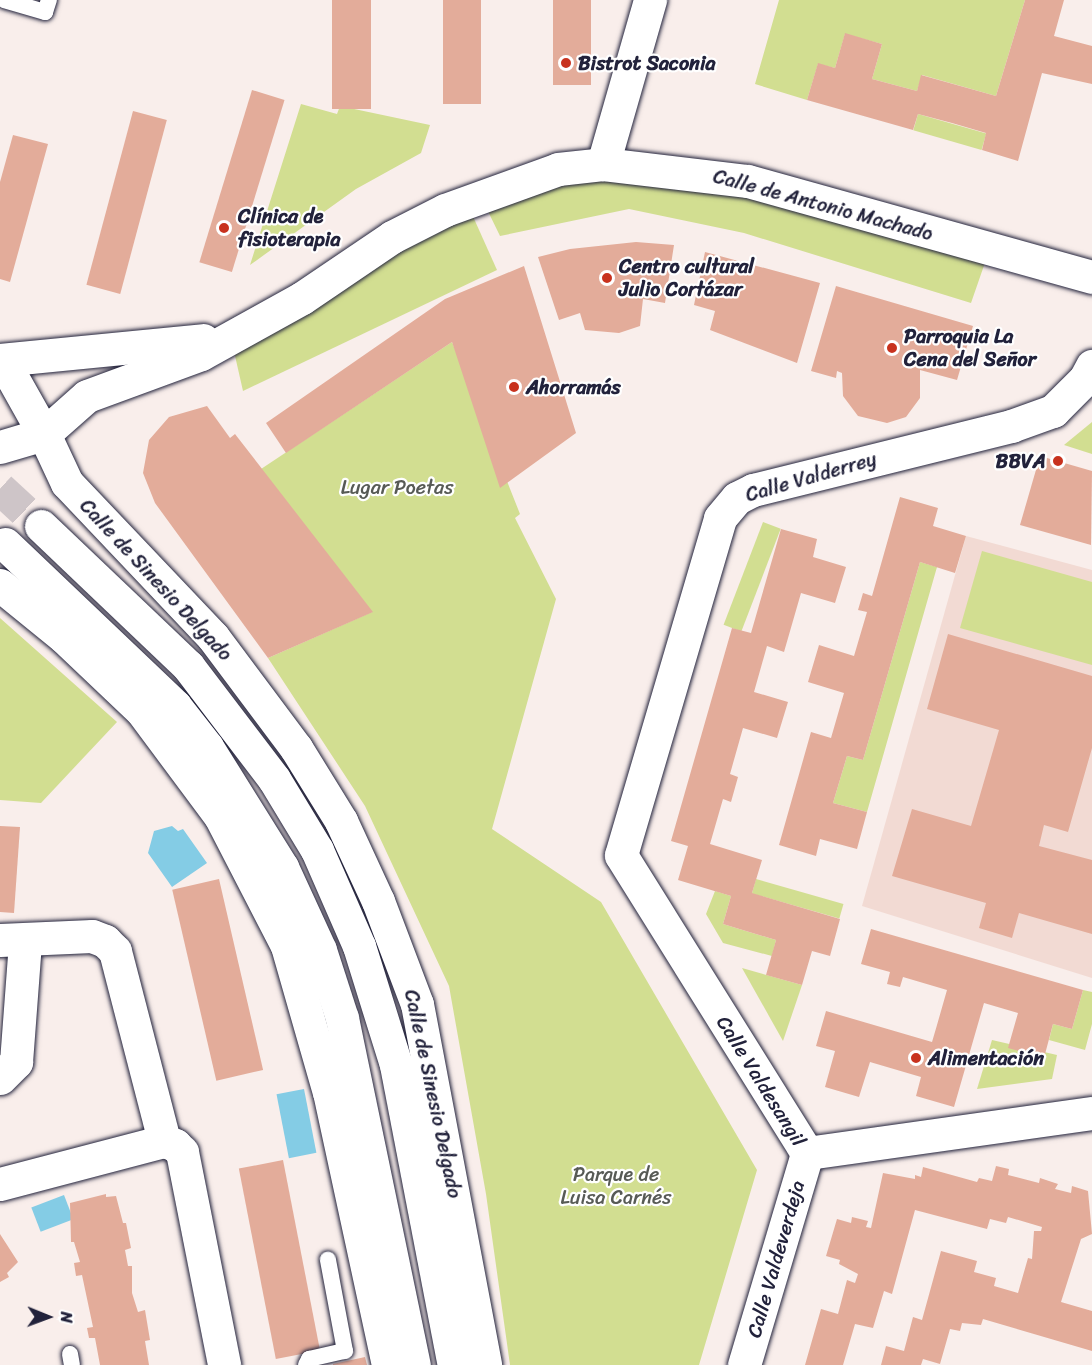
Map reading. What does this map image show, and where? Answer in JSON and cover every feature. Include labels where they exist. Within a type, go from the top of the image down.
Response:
[{"type":"street","points":[[603,164],[650,0]]},
{"type":"street","name":"Calle de Antonio Machado","points":[[0,447],[44,434],[87,396],[201,354],[303,298],[392,237],[445,210],[558,169],[603,164],[748,181],[1092,277]]},
{"type":"street","name":"Calle de Antonio Machado","points":[[0,360],[232,337]]},
{"type":"street","name":"Calle Valderrey","points":[[621,855],[720,518],[728,507],[737,498],[766,486],[1053,411],[1085,379],[1092,366]]},
{"type":"street","points":[[0,367],[12,376],[44,434]]},
{"type":"street","name":"Calle de Sinesio Delgado","points":[[44,434],[67,483],[213,637],[296,748],[341,821],[378,901],[417,1004],[485,1365]]},
{"type":"street","name":"Calle de Sinesio Delgado","points":[[41,526],[188,666],[274,779],[316,850],[359,946],[396,1065],[454,1365]]},
{"type":"street","points":[[5,544],[175,706],[207,747],[282,867],[320,950],[342,1018],[414,1365]]},
{"type":"street","points":[[0,585],[64,637],[141,710],[220,816],[287,946],[329,1092],[388,1365]]},
{"type":"street","name":"Calle Valdesangil","points":[[621,855],[807,1153],[1091,1110]]},
{"type":"street","points":[[0,1078],[16,1062],[13,941],[92,936],[105,941],[114,951],[164,1141]]},
{"type":"street","points":[[0,1184],[164,1141],[183,1152],[224,1365]]},
{"type":"street","name":"Calle Valdeverdeja","points":[[744,1365],[807,1153]]},
{"type":"lane","points":[[4,0],[45,12],[49,0]]},
{"type":"lane","points":[[306,1365],[309,1359],[345,1351],[328,1260]]},
{"type":"shaded area","points":[[966,536],[1092,570],[1092,978],[862,906]]},
{"type":"green space","points":[[779,0],[1025,0],[996,96],[922,75],[917,91],[872,79],[882,44],[845,34],[835,68],[818,64],[807,100],[755,84]]},
{"type":"green space","points":[[301,104],[337,114],[340,106],[430,125],[421,153],[356,189],[250,265]]},
{"type":"green space","points":[[918,114],[986,134],[982,150],[913,130]]},
{"type":"green space","points":[[600,170],[743,188],[988,254],[971,303],[744,233],[629,209],[500,236],[483,201]]},
{"type":"green space","points":[[471,212],[497,270],[243,391],[233,347],[446,222]]},
{"type":"green space","name":"Parque de Luisa Carnés","points":[[452,342],[520,514],[515,518],[556,599],[492,829],[601,902],[757,1170],[699,1365],[510,1365],[486,1194],[449,986],[365,806],[268,658],[372,612],[261,469]]},
{"type":"green space","points":[[1092,422],[1092,454],[1064,445]]},
{"type":"green space","points":[[763,522],[781,529],[741,632],[724,625]]},
{"type":"green space","points":[[982,551],[1092,582],[1092,665],[960,628]]},
{"type":"green space","points":[[920,562],[937,567],[867,812],[833,803],[847,756],[863,760]]},
{"type":"green space","points":[[0,618],[117,722],[41,803],[0,800]]},
{"type":"green space","points":[[756,879],[843,904],[839,919],[752,893]]},
{"type":"green space","points":[[715,891],[731,896],[723,924],[776,940],[772,956],[723,943],[706,914]]},
{"type":"green space","points":[[742,968],[802,985],[783,1041]]},
{"type":"green space","points":[[1083,990],[1092,992],[1092,1024],[1085,1050],[1049,1040],[1053,1024],[1072,1029]]},
{"type":"green space","points":[[992,1040],[1057,1055],[1052,1079],[977,1089]]},
{"type":"water","points":[[172,826],[178,831],[183,829],[207,863],[172,887],[148,853],[154,831]]},
{"type":"water","points":[[304,1089],[316,1153],[289,1158],[277,1094]]},
{"type":"water","points":[[64,1195],[73,1219],[41,1232],[31,1208]]},
{"type":"building","points":[[332,0],[371,0],[371,109],[332,109]]},
{"type":"building","points":[[443,0],[481,0],[481,104],[443,104]]},
{"type":"building","points":[[553,0],[591,0],[591,85],[553,85]]},
{"type":"building","points":[[1025,0],[1064,0],[1054,36],[1092,46],[1092,84],[1042,73],[1018,161],[982,150],[986,133],[952,123],[918,114],[913,130],[807,100],[818,63],[835,68],[845,33],[882,44],[872,79],[917,91],[921,75],[996,96]]},
{"type":"building","points":[[252,90],[285,100],[232,272],[199,262]]},
{"type":"building","points":[[133,111],[167,120],[120,294],[86,285]]},
{"type":"building","points":[[13,135],[48,144],[10,282],[0,279],[0,182]]},
{"type":"building","name":"Centro cultural Julio Cortázar","points":[[636,242],[674,245],[665,303],[643,299],[640,326],[619,333],[585,330],[580,313],[559,320],[538,257],[570,249]]},
{"type":"building","points":[[705,252],[820,283],[797,363],[710,330],[715,311],[694,305]]},
{"type":"building","name":"Ahorramás","points":[[524,266],[576,433],[500,488],[452,342],[286,453],[266,423],[445,299]]},
{"type":"building","name":"Parroquia La Cena del Señor","points":[[836,286],[973,326],[957,380],[920,370],[920,398],[906,417],[887,423],[858,416],[843,396],[842,373],[837,371],[836,378],[811,371]]},
{"type":"building","points":[[207,406],[230,438],[235,434],[373,612],[268,658],[155,503],[143,473],[149,440],[169,417]]},
{"type":"building","points":[[1040,456],[1092,471],[1091,545],[1020,525]]},
{"type":"building","points":[[900,497],[938,508],[933,526],[966,536],[955,573],[920,562],[863,760],[847,756],[833,803],[867,812],[857,849],[820,839],[816,856],[779,845],[811,732],[831,738],[844,693],[808,682],[819,645],[854,656],[867,612],[858,610],[863,593],[872,596]]},
{"type":"building","points":[[781,529],[817,539],[813,557],[846,567],[835,603],[801,593],[784,652],[767,646],[754,692],[788,702],[777,738],[743,728],[730,774],[738,777],[731,802],[723,799],[710,844],[762,860],[752,893],[840,919],[830,956],[812,951],[802,985],[766,975],[776,940],[723,924],[731,896],[678,880],[688,846],[671,841],[732,628],[751,633]]},
{"type":"building","points":[[948,634],[1092,676],[1092,748],[1068,832],[1044,825],[1039,846],[1092,860],[1092,934],[1019,913],[1012,938],[979,928],[986,903],[892,876],[912,809],[971,826],[999,730],[927,709]]},
{"type":"building","points":[[0,826],[20,827],[14,913],[0,912]]},
{"type":"building","points":[[219,879],[263,1070],[216,1081],[172,890]]},
{"type":"building","points":[[871,929],[1083,990],[1072,1029],[1053,1024],[1044,1058],[1008,1048],[1018,1013],[984,1003],[954,1107],[916,1096],[921,1077],[870,1062],[859,1097],[825,1087],[835,1051],[816,1046],[826,1011],[932,1042],[937,1025],[947,990],[903,977],[900,987],[887,984],[890,972],[861,964]]},
{"type":"building","points":[[283,1160],[320,1350],[276,1359],[239,1169]]},
{"type":"building","points":[[996,1166],[1009,1169],[1008,1175],[1039,1183],[1040,1178],[1058,1184],[1055,1189],[1071,1193],[1072,1186],[1088,1191],[1092,1234],[1081,1239],[1061,1302],[1092,1311],[1092,1351],[983,1319],[981,1325],[962,1323],[960,1331],[950,1329],[940,1364],[923,1359],[921,1365],[881,1365],[886,1346],[904,1351],[913,1317],[922,1320],[941,1251],[977,1261],[974,1272],[996,1278],[994,1286],[1018,1293],[1028,1258],[1032,1259],[1034,1231],[1041,1231],[1042,1227],[1008,1217],[1006,1223],[990,1219],[987,1229],[915,1210],[892,1294],[884,1291],[873,1328],[855,1324],[843,1365],[805,1365],[821,1309],[838,1314],[847,1280],[855,1283],[858,1274],[839,1264],[840,1260],[826,1256],[837,1219],[851,1223],[852,1217],[868,1221],[866,1227],[871,1228],[883,1173],[915,1179],[915,1175],[921,1177],[923,1167],[977,1182],[979,1178],[992,1181]]},
{"type":"building","points":[[106,1194],[106,1197],[116,1196],[123,1223],[126,1223],[131,1248],[125,1250],[128,1266],[132,1266],[132,1293],[138,1312],[145,1310],[150,1340],[145,1341],[149,1365],[100,1365],[95,1338],[89,1338],[87,1328],[93,1327],[82,1275],[76,1276],[74,1263],[80,1262],[74,1242],[71,1242],[70,1203]]},
{"type":"building","points":[[0,1234],[18,1262],[7,1273],[9,1277],[0,1282]]},
{"type":"building","points":[[365,1357],[367,1365],[333,1365],[333,1364]]},
{"type":"tunnel","points":[[0,488],[41,526]]},
{"type":"place","name":"Bistrot Saconia","points":[[566,63]]},
{"type":"place","name":"Clínica de fisioterapia","points":[[224,228]]},
{"type":"place","name":"Centro cultural Julio Cortázar","points":[[607,278]]},
{"type":"place","name":"Parroquia La Cena del Señor","points":[[892,348]]},
{"type":"place","name":"Ahorramás","points":[[514,387]]},
{"type":"place","name":"BBVA","points":[[1058,461]]},
{"type":"place","name":"Alimentación","points":[[916,1058]]},
{"type":"park label","name":"Lugar Poetas","points":[[397,487]]}]
